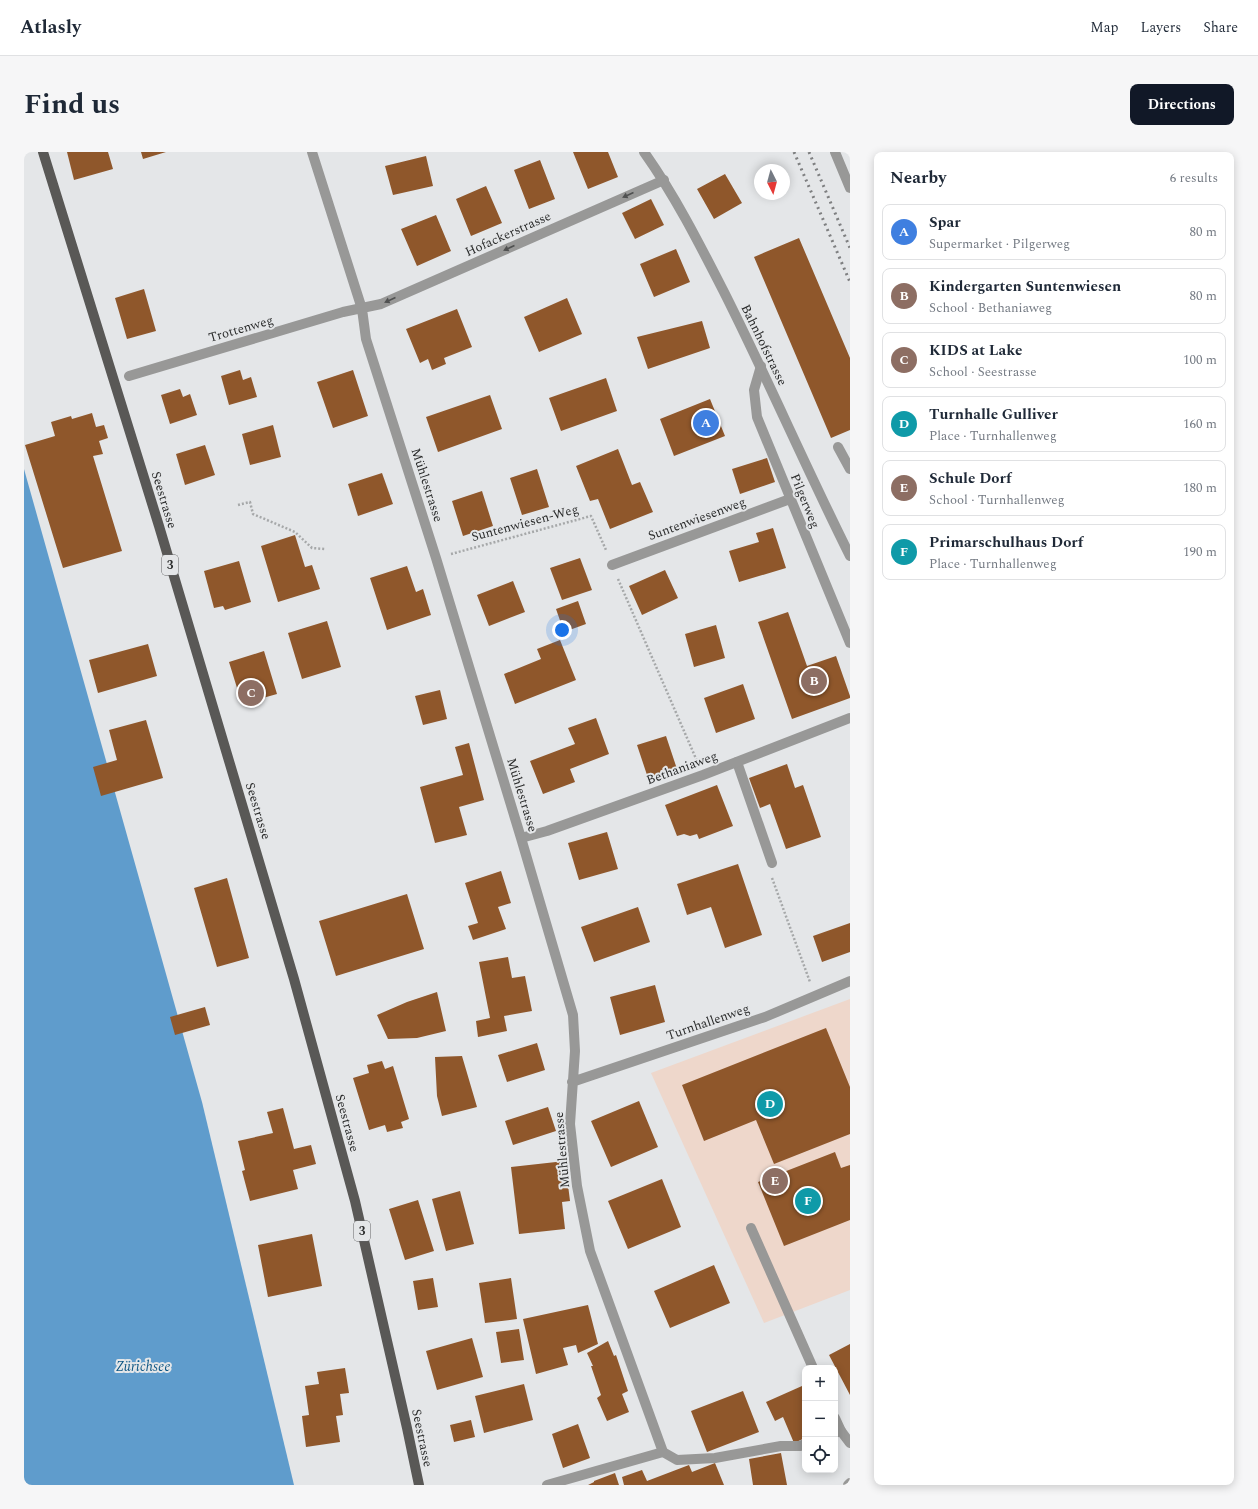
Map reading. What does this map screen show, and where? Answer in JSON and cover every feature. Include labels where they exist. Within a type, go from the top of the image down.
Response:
[{"type":"main road","name":"Seestrasse","points":[[43,152],[159,526],[294,979],[355,1201],[407,1428],[418,1485]]},
{"type":"street","name":"Mühlestrasse","points":[[312,152],[362,309],[366,339],[436,558],[573,1015],[575,1051],[570,1124],[577,1186],[590,1251],[663,1452]]},
{"type":"street","name":"Bahnhofstrasse","points":[[644,152],[664,180],[706,256],[761,366],[817,490],[850,556]]},
{"type":"street","points":[[835,152],[850,188]]},
{"type":"street","name":"Hofackerstrasse","points":[[362,309],[381,304],[664,180]]},
{"type":"street","name":"Trottenweg","points":[[129,376],[343,312],[362,309]]},
{"type":"street","name":"Pilgerweg","points":[[761,366],[754,390],[757,417],[850,643]]},
{"type":"street","points":[[838,447],[850,469]]},
{"type":"street","name":"Suntenwiesenweg","points":[[612,565],[790,499]]},
{"type":"street","name":"Bethaniaweg","points":[[521,838],[547,831],[703,775],[850,718]]},
{"type":"street","points":[[737,762],[772,863]]},
{"type":"street","name":"Turnhallenweg","points":[[572,1082],[765,1017],[850,981]]},
{"type":"street","points":[[751,1228],[812,1365]]},
{"type":"street","points":[[838,1432],[850,1443]]},
{"type":"street","points":[[548,1485],[663,1452],[677,1460],[715,1458],[781,1446],[802,1445]]},
{"type":"path","points":[[238,505],[250,502],[253,514],[295,532],[312,548],[325,549]]},
{"type":"path","name":"Suntenwiesen-Weg","points":[[436,558],[591,516],[612,565]]},
{"type":"path","points":[[612,565],[703,775]]},
{"type":"path","points":[[772,863],[771,874],[816,996]]},
{"type":"shaded area","points":[[850,999],[850,1290],[764,1323],[651,1073]]},
{"type":"water","name":"Zürichsee","points":[[24,469],[202,1102],[294,1485],[24,1485]]},
{"type":"building","points":[[67,152],[108,152],[113,169],[74,180]]},
{"type":"building","points":[[141,152],[166,152],[143,159]]},
{"type":"building","points":[[573,152],[608,152],[618,177],[588,189]]},
{"type":"building","points":[[426,156],[433,186],[393,195],[385,166]]},
{"type":"building","points":[[540,160],[555,199],[529,209],[514,170]]},
{"type":"building","points":[[725,174],[742,203],[714,219],[697,189]]},
{"type":"building","points":[[486,186],[502,223],[471,236],[456,199]]},
{"type":"building","points":[[651,199],[664,225],[635,239],[622,213]]},
{"type":"building","points":[[436,215],[451,251],[417,266],[401,229]]},
{"type":"building","points":[[799,238],[850,358],[850,430],[831,438],[754,257]]},
{"type":"building","points":[[676,249],[690,282],[654,297],[640,264]]},
{"type":"building","points":[[144,289],[156,331],[127,339],[115,298]]},
{"type":"building","points":[[567,298],[582,334],[539,352],[524,317]]},
{"type":"building","points":[[457,309],[472,347],[444,358],[446,364],[432,370],[428,359],[420,363],[406,329]]},
{"type":"building","points":[[702,321],[710,348],[648,369],[637,337]]},
{"type":"building","points":[[240,370],[243,380],[251,377],[257,397],[229,405],[221,376]]},
{"type":"building","points":[[353,370],[368,416],[333,428],[317,382]]},
{"type":"building","points":[[606,378],[617,411],[561,431],[549,398]]},
{"type":"building","points":[[180,389],[183,397],[190,394],[197,415],[170,424],[161,395]]},
{"type":"building","points":[[490,395],[502,429],[438,452],[426,417]]},
{"type":"building","points":[[710,399],[725,436],[674,456],[660,419]]},
{"type":"building","points":[[92,413],[96,427],[104,425],[108,438],[99,441],[103,454],[93,456],[122,551],[63,568],[25,445],[55,436],[51,422],[71,416],[72,419]]},
{"type":"building","points":[[273,425],[281,457],[250,465],[242,434]]},
{"type":"building","points":[[205,445],[215,475],[185,485],[176,454]]},
{"type":"building","points":[[618,449],[632,485],[640,482],[653,512],[610,529],[598,499],[590,501],[576,466]]},
{"type":"building","points":[[767,458],[775,482],[740,494],[732,469]]},
{"type":"building","points":[[537,469],[549,507],[522,515],[510,478]]},
{"type":"building","points":[[382,473],[393,504],[358,516],[348,484]]},
{"type":"building","points":[[482,491],[493,526],[463,536],[452,501]]},
{"type":"building","points":[[773,528],[786,568],[739,582],[729,551],[759,542],[756,533]]},
{"type":"building","points":[[295,535],[305,567],[312,565],[320,589],[278,602],[261,546]]},
{"type":"building","points":[[580,558],[592,590],[562,600],[550,568]]},
{"type":"building","points":[[239,561],[251,602],[225,610],[223,606],[214,608],[204,571]]},
{"type":"building","points":[[407,566],[416,592],[423,589],[431,615],[387,630],[370,578]]},
{"type":"building","points":[[665,570],[678,598],[642,615],[629,586]]},
{"type":"building","points":[[513,581],[525,612],[489,626],[477,595]]},
{"type":"building","points":[[578,601],[586,624],[564,632],[556,609]]},
{"type":"building","points":[[788,612],[807,666],[836,656],[850,696],[850,698],[792,719],[758,622]]},
{"type":"building","points":[[327,621],[341,667],[302,679],[288,633]]},
{"type":"building","points":[[716,625],[725,658],[694,667],[685,634]]},
{"type":"building","points":[[560,640],[576,680],[515,704],[504,674],[541,659],[537,649]]},
{"type":"building","points":[[148,644],[157,676],[98,693],[89,660]]},
{"type":"building","points":[[264,651],[277,694],[242,704],[229,662]]},
{"type":"building","points":[[743,684],[755,719],[716,733],[704,698]]},
{"type":"building","points":[[440,690],[447,719],[423,725],[415,696]]},
{"type":"building","points":[[596,718],[609,754],[570,769],[575,782],[543,794],[530,761],[575,744],[568,728]]},
{"type":"building","points":[[146,720],[163,778],[101,796],[93,767],[117,760],[109,730]]},
{"type":"building","points":[[666,736],[677,769],[648,778],[637,745]]},
{"type":"building","points":[[469,743],[484,800],[459,807],[467,835],[435,843],[420,787],[463,775],[455,747]]},
{"type":"building","points":[[787,764],[795,788],[803,785],[821,837],[786,849],[770,804],[760,808],[749,778]]},
{"type":"building","points":[[717,785],[733,826],[699,839],[697,834],[690,836],[684,834],[677,836],[665,805]]},
{"type":"building","points":[[607,832],[618,869],[579,880],[568,843]]},
{"type":"building","points":[[738,864],[762,935],[725,948],[711,907],[687,915],[677,884]]},
{"type":"building","points":[[501,871],[511,903],[498,907],[506,929],[473,940],[468,926],[478,923],[465,883]]},
{"type":"building","points":[[227,878],[249,958],[217,967],[194,888]]},
{"type":"building","points":[[407,894],[424,949],[336,976],[319,921]]},
{"type":"building","points":[[638,907],[650,942],[594,962],[581,927]]},
{"type":"building","points":[[850,923],[850,952],[822,962],[813,936]]},
{"type":"building","points":[[508,957],[512,978],[525,976],[532,1011],[504,1016],[507,1031],[478,1037],[476,1021],[490,1018],[479,962]]},
{"type":"building","points":[[655,985],[665,1022],[620,1035],[610,997]]},
{"type":"building","points":[[437,992],[446,1031],[417,1038],[388,1039],[377,1015],[407,1002]]},
{"type":"building","points":[[205,1007],[210,1025],[175,1035],[170,1017]]},
{"type":"building","points":[[826,1028],[850,1087],[850,1134],[774,1164],[756,1120],[704,1141],[682,1085]]},
{"type":"building","points":[[537,1043],[545,1070],[507,1082],[498,1055]]},
{"type":"building","points":[[462,1056],[477,1107],[442,1116],[437,1096],[435,1057]]},
{"type":"building","points":[[382,1061],[385,1069],[393,1066],[409,1119],[401,1122],[403,1128],[387,1132],[385,1125],[369,1130],[353,1078],[369,1073],[367,1065]]},
{"type":"building","points":[[639,1101],[658,1147],[611,1167],[591,1121]]},
{"type":"building","points":[[548,1107],[556,1131],[513,1145],[505,1121]]},
{"type":"building","points":[[283,1108],[294,1149],[311,1145],[316,1164],[293,1170],[298,1189],[250,1201],[242,1171],[245,1170],[238,1141],[273,1133],[267,1112]]},
{"type":"building","points":[[835,1152],[841,1168],[850,1165],[850,1220],[784,1246],[758,1182]]},
{"type":"building","points":[[565,1161],[570,1201],[562,1202],[565,1229],[519,1234],[511,1167]]},
{"type":"building","points":[[662,1179],[681,1227],[628,1249],[608,1201]]},
{"type":"building","points":[[460,1191],[474,1244],[446,1251],[432,1199]]},
{"type":"building","points":[[418,1200],[434,1251],[405,1260],[389,1209]]},
{"type":"building","points":[[312,1234],[322,1286],[268,1297],[258,1245]]},
{"type":"building","points":[[714,1265],[730,1303],[670,1328],[654,1291]]},
{"type":"building","points":[[433,1278],[438,1307],[418,1310],[413,1281]]},
{"type":"building","points":[[511,1278],[517,1319],[485,1323],[479,1283]]},
{"type":"building","points":[[588,1305],[598,1344],[578,1353],[576,1345],[563,1348],[568,1365],[536,1374],[523,1319]]},
{"type":"building","points":[[519,1329],[524,1360],[501,1363],[496,1332]]},
{"type":"building","points":[[472,1338],[483,1377],[437,1390],[426,1351]]},
{"type":"building","points":[[608,1341],[614,1356],[616,1355],[628,1391],[622,1394],[629,1412],[607,1421],[597,1398],[601,1395],[591,1366],[593,1366],[587,1353]]},
{"type":"building","points":[[850,1344],[850,1395],[838,1372],[838,1365],[834,1365],[829,1355]]},
{"type":"building","points":[[345,1368],[349,1393],[340,1394],[343,1415],[336,1416],[340,1442],[306,1447],[302,1416],[309,1415],[305,1386],[319,1384],[317,1372]]},
{"type":"building","points":[[524,1384],[533,1420],[484,1433],[475,1396]]},
{"type":"building","points":[[802,1386],[802,1439],[794,1443],[783,1417],[775,1421],[766,1402]]},
{"type":"building","points":[[743,1391],[759,1432],[707,1452],[691,1411]]},
{"type":"building","points":[[471,1420],[475,1437],[454,1442],[450,1425]]},
{"type":"building","points":[[578,1424],[590,1458],[563,1468],[552,1434]]},
{"type":"building","points":[[781,1453],[787,1485],[753,1485],[749,1459]]},
{"type":"building","points":[[715,1463],[724,1485],[624,1485],[622,1477],[642,1470],[647,1481],[689,1465],[692,1472]]},
{"type":"building","points":[[615,1473],[619,1485],[588,1485],[594,1481]]},
{"type":"railway","points":[[794,152],[850,282]]},
{"type":"railway","points":[[809,152],[850,248]]},
{"type":"place","name":"Spar","points":[[706,423]]},
{"type":"place","name":"Kindergarten Suntenwiesen","points":[[814,681]]},
{"type":"place","name":"KIDS at Lake","points":[[251,693]]},
{"type":"place","name":"Turnhalle Gulliver","points":[[770,1104]]},
{"type":"place","name":"Schule Dorf","points":[[775,1181]]},
{"type":"place","name":"Primarschulhaus Dorf","points":[[808,1201]]}]
